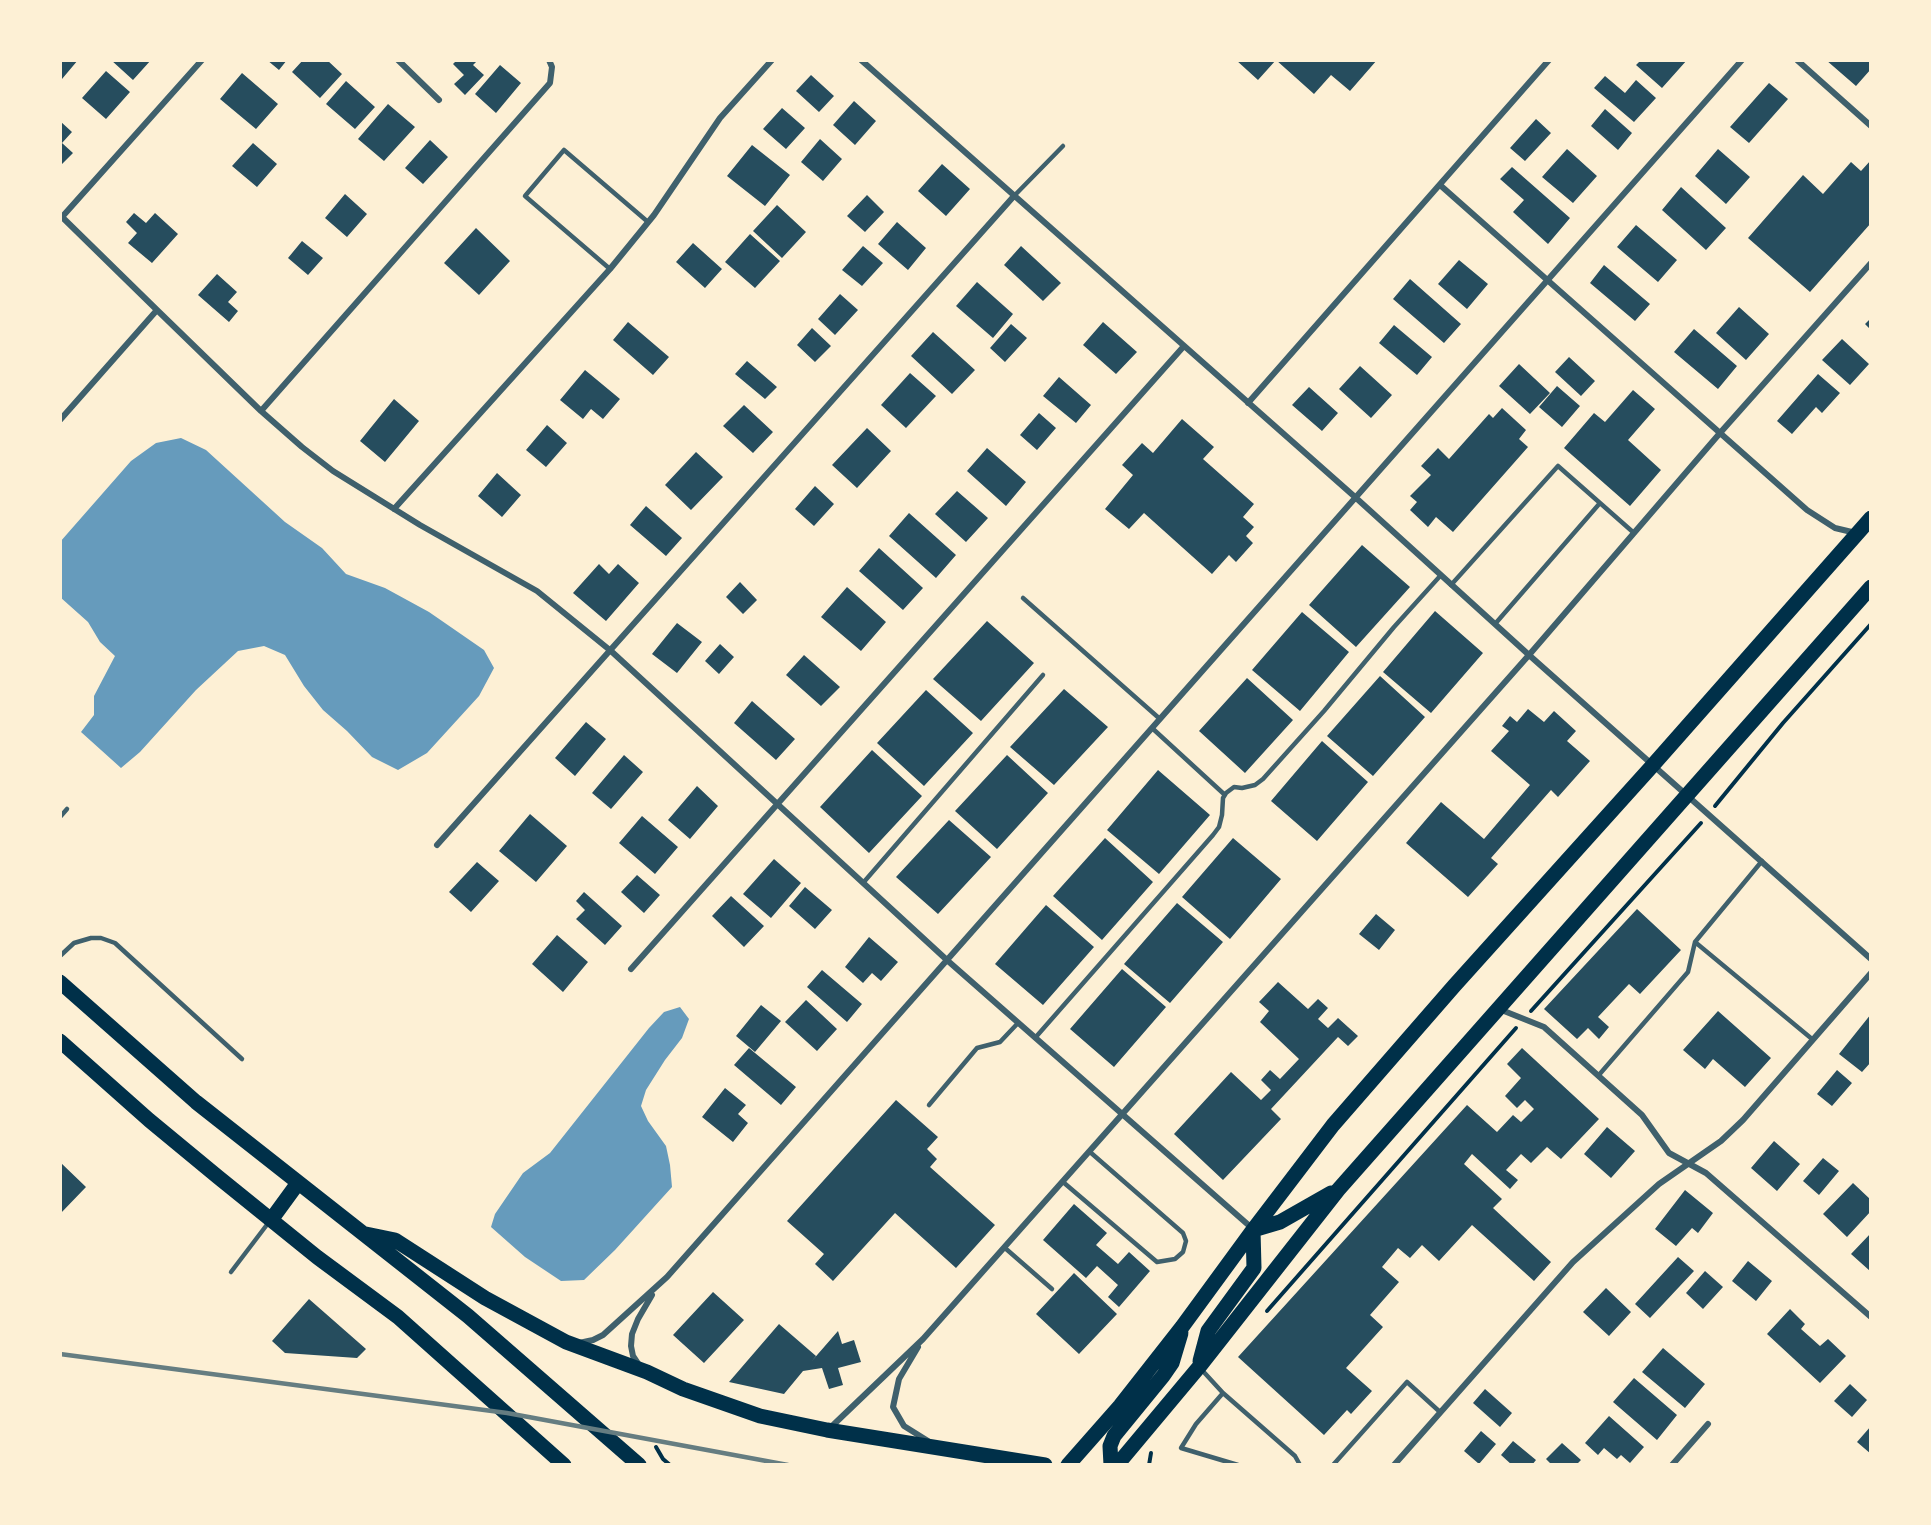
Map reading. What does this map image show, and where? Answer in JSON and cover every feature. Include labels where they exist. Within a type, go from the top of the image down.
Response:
[{"type":"main road","points":[[1068,1465],[1120,1406],[1182,1327],[1333,1125],[1871,518]]},
{"type":"main road","points":[[1117,1465],[1199,1367],[1338,1190],[1871,587]]},
{"type":"main road","points":[[60,982],[196,1102],[468,1316],[639,1465]]},
{"type":"main road","points":[[60,1041],[148,1120],[317,1257],[398,1317],[564,1465]]},
{"type":"main road","points":[[271,1220],[298,1183]]},
{"type":"main road","points":[[1253,1230],[1280,1222],[1338,1190]]},
{"type":"main road","points":[[1199,1367],[1208,1332],[1254,1268],[1253,1230]]},
{"type":"main road","points":[[363,1234],[395,1240],[485,1298],[567,1342],[648,1372],[683,1389],[760,1416],[827,1430],[1046,1465]]},
{"type":"main road","points":[[1111,1465],[1110,1446],[1114,1436],[1172,1363],[1179,1345],[1182,1327]]},
{"type":"street","points":[[202,60],[61,216],[261,411],[302,447],[333,471],[394,509],[537,591],[611,651],[948,961],[1253,1230]]},
{"type":"street","points":[[398,60],[440,100]]},
{"type":"street","points":[[261,411],[550,83],[552,67],[549,60]]},
{"type":"street","points":[[394,509],[610,269],[648,222],[720,118],[772,60]]},
{"type":"street","points":[[861,60],[1355,497],[1871,959]]},
{"type":"street","points":[[1248,403],[1549,60]]},
{"type":"street","points":[[567,1342],[581,1343],[603,1335],[655,1289],[948,961],[1742,60]]},
{"type":"street","points":[[1797,60],[1871,126]]},
{"type":"street","points":[[1440,185],[1807,510],[1835,528],[1858,534]]},
{"type":"street","points":[[437,845],[1014,196]]},
{"type":"street","points":[[827,1430],[923,1339],[1005,1248],[1529,655],[1720,433],[1871,263]]},
{"type":"street","points":[[60,420],[157,310]]},
{"type":"street","points":[[632,969],[1184,346]]},
{"type":"street","points":[[1394,1465],[1574,1262],[1650,1191],[1688,1162],[1721,1141],[1743,1120],[1871,973]]},
{"type":"street","points":[[1499,1009],[1544,1027],[1642,1115],[1669,1153],[1706,1173],[1871,1317]]},
{"type":"street","points":[[648,1372],[633,1356],[632,1334],[655,1289]]},
{"type":"street","points":[[923,1339],[898,1379],[893,1407],[904,1426],[939,1448]]},
{"type":"street","points":[[1672,1465],[1708,1424]]},
{"type":"lane","points":[[1014,196],[1064,146]]},
{"type":"lane","points":[[610,269],[525,196],[564,150],[648,222]]},
{"type":"lane","points":[[1451,585],[1558,466],[1634,533]]},
{"type":"lane","points":[[1495,624],[1600,503]]},
{"type":"lane","points":[[1035,1038],[1213,835],[1219,826],[1225,795],[1229,789],[1255,785],[1263,778],[1441,575]]},
{"type":"lane","points":[[1023,598],[1160,719]]},
{"type":"lane","points":[[863,883],[1043,675]]},
{"type":"lane","points":[[1152,728],[1225,795]]},
{"type":"lane","points":[[60,817],[67,809]]},
{"type":"lane","points":[[1598,1076],[1688,972],[1695,942],[1762,861]]},
{"type":"lane","points":[[60,956],[74,943],[91,938],[101,938],[115,943],[242,1059]]},
{"type":"lane","points":[[1695,942],[1812,1039]]},
{"type":"lane","points":[[929,1105],[978,1048],[1000,1042],[1018,1023]]},
{"type":"lane","points":[[1063,1182],[1157,1262],[1175,1260],[1183,1252],[1186,1241],[1183,1233],[1090,1152]]},
{"type":"lane","points":[[231,1272],[271,1220]]},
{"type":"lane","points":[[1005,1248],[1052,1289]]},
{"type":"lane","points":[[1199,1367],[1223,1393],[1295,1456],[1300,1465]]},
{"type":"lane","points":[[1334,1465],[1407,1382],[1440,1412]]},
{"type":"lane","points":[[1223,1393],[1196,1424],[1181,1448],[1238,1465]]},
{"type":"path","points":[[1261,1318],[1708,814],[1783,723],[1871,624]]},
{"type":"path","points":[[656,1447],[663,1459],[670,1465]]},
{"type":"path","points":[[1149,1465],[1149,1455],[1156,1447]]},
{"type":"water","points":[[181,438],[206,450],[285,522],[322,548],[346,574],[385,588],[429,612],[484,650],[494,668],[479,696],[427,753],[398,770],[372,757],[323,710],[304,686],[285,655],[264,646],[238,651],[196,690],[140,752],[121,768],[81,732],[94,715],[94,696],[115,656],[100,642],[88,622],[60,597],[60,542],[131,461],[156,443]]},
{"type":"water","points":[[680,1007],[689,1019],[682,1038],[646,1090],[641,1106],[648,1121],[666,1146],[672,1187],[615,1250],[584,1280],[561,1281],[525,1257],[491,1227],[495,1214],[523,1173],[550,1153],[649,1028],[664,1012]]},
{"type":"building","points":[[60,60],[78,60],[62,79],[60,78]]},
{"type":"building","points":[[111,60],[151,60],[133,80]]},
{"type":"building","points":[[267,60],[287,60],[279,70]]},
{"type":"building","points":[[303,60],[327,60],[342,74],[320,98],[292,72]]},
{"type":"building","points":[[457,60],[478,60],[473,65],[484,75],[465,95],[454,84],[464,75],[453,64]]},
{"type":"building","points":[[1236,60],[1276,60],[1258,80]]},
{"type":"building","points":[[1276,60],[1377,60],[1350,91],[1331,75],[1314,94]]},
{"type":"building","points":[[1641,60],[1687,60],[1662,88],[1636,65]]},
{"type":"building","points":[[1826,60],[1869,60],[1871,69],[1856,86]]},
{"type":"building","points":[[500,65],[521,83],[496,113],[475,94]]},
{"type":"building","points":[[106,71],[130,92],[106,119],[82,98]]},
{"type":"building","points":[[242,73],[278,104],[256,129],[220,99]]},
{"type":"building","points":[[811,75],[834,96],[819,112],[796,91]]},
{"type":"building","points":[[1605,76],[1625,93],[1636,80],[1656,98],[1634,122],[1594,88]]},
{"type":"building","points":[[346,81],[375,107],[355,129],[326,104]]},
{"type":"building","points":[[1769,83],[1788,99],[1749,143],[1730,127]]},
{"type":"building","points":[[854,101],[876,121],[855,145],[833,125]]},
{"type":"building","points":[[388,104],[415,127],[384,161],[358,139]]},
{"type":"building","points":[[782,108],[805,128],[786,149],[763,129]]},
{"type":"building","points":[[1605,109],[1632,133],[1618,150],[1591,126]]},
{"type":"building","points":[[1536,119],[1551,133],[1525,161],[1510,148]]},
{"type":"building","points":[[60,121],[72,132],[62,143],[73,153],[60,166]]},
{"type":"building","points":[[820,139],[842,159],[823,181],[801,162]]},
{"type":"building","points":[[430,140],[448,157],[423,184],[405,168]]},
{"type":"building","points":[[253,143],[277,164],[257,187],[232,166]]},
{"type":"building","points":[[752,145],[790,175],[765,206],[727,176]]},
{"type":"building","points":[[1567,149],[1597,176],[1573,203],[1542,177]]},
{"type":"building","points":[[1718,149],[1750,177],[1726,204],[1695,176]]},
{"type":"building","points":[[1871,160],[1871,223],[1810,292],[1748,238],[1803,175],[1823,194],[1851,162],[1861,171]]},
{"type":"building","points":[[942,164],[970,189],[946,216],[918,191]]},
{"type":"building","points":[[1512,167],[1570,218],[1548,244],[1513,212],[1524,200],[1500,179]]},
{"type":"building","points":[[1681,187],[1726,228],[1706,250],[1662,210]]},
{"type":"building","points":[[345,194],[367,214],[347,237],[325,218]]},
{"type":"building","points":[[867,195],[884,212],[865,232],[847,216]]},
{"type":"building","points":[[777,205],[806,232],[782,258],[753,231]]},
{"type":"building","points":[[134,213],[146,223],[155,213],[178,234],[152,263],[128,243],[137,233],[126,222]]},
{"type":"building","points":[[897,222],[926,248],[908,270],[878,244]]},
{"type":"building","points":[[1636,225],[1677,260],[1658,282],[1617,247]]},
{"type":"building","points":[[476,228],[510,261],[479,295],[444,263]]},
{"type":"building","points":[[750,234],[780,261],[755,288],[725,262]]},
{"type":"building","points":[[302,241],[323,258],[308,275],[288,258]]},
{"type":"building","points":[[693,243],[722,269],[705,288],[676,262]]},
{"type":"building","points":[[863,246],[883,263],[862,286],[842,270]]},
{"type":"building","points":[[1021,246],[1061,283],[1043,301],[1004,265]]},
{"type":"building","points":[[1459,260],[1488,284],[1467,309],[1438,284]]},
{"type":"building","points":[[1604,265],[1650,304],[1635,321],[1590,283]]},
{"type":"building","points":[[217,274],[237,292],[228,302],[238,311],[229,322],[198,295]]},
{"type":"building","points":[[1410,279],[1461,324],[1444,343],[1393,299]]},
{"type":"building","points":[[977,282],[1013,314],[993,338],[956,306]]},
{"type":"building","points":[[840,294],[858,310],[835,335],[818,319]]},
{"type":"building","points":[[1739,307],[1769,334],[1746,360],[1716,333]]},
{"type":"building","points":[[1871,318],[1871,330],[1865,324]]},
{"type":"building","points":[[628,322],[669,357],[653,375],[613,340]]},
{"type":"building","points":[[1103,322],[1137,352],[1116,374],[1083,345]]},
{"type":"building","points":[[1011,324],[1027,338],[1005,362],[990,348]]},
{"type":"building","points":[[1394,325],[1432,357],[1417,375],[1379,343]]},
{"type":"building","points":[[812,328],[831,346],[815,362],[797,345]]},
{"type":"building","points":[[1694,329],[1737,366],[1718,389],[1674,352]]},
{"type":"building","points":[[933,332],[975,370],[952,394],[911,356]]},
{"type":"building","points":[[1842,339],[1869,364],[1850,385],[1822,360]]},
{"type":"building","points":[[1569,357],[1595,381],[1581,396],[1555,372]]},
{"type":"building","points":[[747,361],[777,387],[765,399],[735,374]]},
{"type":"building","points":[[1519,364],[1550,393],[1530,414],[1499,386]]},
{"type":"building","points":[[1360,366],[1392,395],[1371,418],[1339,389]]},
{"type":"building","points":[[585,370],[620,399],[603,419],[591,409],[583,419],[560,400]]},
{"type":"building","points":[[910,373],[936,396],[906,428],[881,405]]},
{"type":"building","points":[[1818,374],[1840,393],[1822,413],[1816,407],[1792,434],[1777,421]]},
{"type":"building","points":[[1059,377],[1091,405],[1076,423],[1043,396]]},
{"type":"building","points":[[1557,386],[1580,406],[1562,427],[1539,407]]},
{"type":"building","points":[[1309,387],[1338,413],[1322,431],[1292,405]]},
{"type":"building","points":[[1633,390],[1655,409],[1628,440],[1661,470],[1630,506],[1564,448],[1594,413],[1605,422]]},
{"type":"building","points":[[394,399],[419,421],[385,462],[360,441]]},
{"type":"building","points":[[744,405],[773,432],[753,453],[723,426]]},
{"type":"building","points":[[1502,408],[1526,430],[1519,439],[1528,447],[1453,532],[1436,517],[1428,527],[1410,510],[1417,502],[1410,496],[1431,475],[1421,466],[1438,448],[1449,459],[1489,414],[1493,418]]},
{"type":"building","points":[[1039,413],[1056,428],[1037,450],[1020,435]]},
{"type":"building","points":[[1182,419],[1214,447],[1203,459],[1254,504],[1243,517],[1254,527],[1246,536],[1253,543],[1236,562],[1229,555],[1212,574],[1144,513],[1129,529],[1105,509],[1133,475],[1122,465],[1142,443],[1153,453]]},
{"type":"building","points":[[547,425],[567,443],[546,467],[526,450]]},
{"type":"building","points":[[867,428],[891,451],[857,488],[832,465]]},
{"type":"building","points":[[987,448],[1026,482],[1006,506],[967,471]]},
{"type":"building","points":[[696,452],[723,477],[691,510],[665,485]]},
{"type":"building","points":[[497,473],[521,495],[502,517],[478,496]]},
{"type":"building","points":[[815,486],[834,504],[814,526],[795,509]]},
{"type":"building","points":[[957,491],[988,518],[966,542],[935,514]]},
{"type":"building","points":[[646,506],[682,538],[666,556],[630,525]]},
{"type":"building","points":[[909,513],[956,555],[936,578],[889,536]]},
{"type":"building","points":[[1362,545],[1410,587],[1356,647],[1309,605]]},
{"type":"building","points":[[879,548],[923,588],[903,610],[859,571]]},
{"type":"building","points":[[599,564],[609,574],[618,564],[639,583],[606,621],[573,593]]},
{"type":"building","points":[[740,582],[757,600],[743,614],[726,597]]},
{"type":"building","points":[[847,587],[886,622],[861,651],[821,617]]},
{"type":"building","points":[[1435,611],[1483,653],[1431,713],[1383,672]]},
{"type":"building","points":[[1302,612],[1349,652],[1300,711],[1252,670]]},
{"type":"building","points":[[987,621],[1034,663],[981,721],[933,679]]},
{"type":"building","points":[[677,623],[702,642],[677,673],[652,654]]},
{"type":"building","points":[[720,644],[734,657],[719,674],[705,661]]},
{"type":"building","points":[[804,655],[840,687],[821,706],[786,675]]},
{"type":"building","points":[[1380,676],[1425,717],[1373,776],[1327,736]]},
{"type":"building","points":[[1247,678],[1293,720],[1245,773],[1199,731]]},
{"type":"building","points":[[1064,689],[1108,727],[1054,785],[1010,747]]},
{"type":"building","points":[[926,690],[973,733],[924,786],[877,743]]},
{"type":"building","points":[[752,701],[795,739],[776,760],[734,723]]},
{"type":"building","points":[[1528,709],[1544,722],[1554,711],[1576,731],[1567,741],[1590,761],[1558,797],[1551,790],[1491,858],[1498,864],[1468,897],[1406,843],[1441,802],[1484,839],[1530,785],[1491,751],[1509,731],[1502,726],[1510,716],[1517,722]]},
{"type":"building","points":[[586,722],[606,739],[575,776],[555,758]]},
{"type":"building","points":[[1322,741],[1368,782],[1317,841],[1271,801]]},
{"type":"building","points":[[872,750],[922,796],[869,853],[820,807]]},
{"type":"building","points":[[624,755],[643,772],[611,809],[592,793]]},
{"type":"building","points":[[1007,755],[1048,793],[997,849],[955,811]]},
{"type":"building","points":[[1158,770],[1210,815],[1159,874],[1107,830]]},
{"type":"building","points":[[697,786],[718,806],[690,839],[668,820]]},
{"type":"building","points":[[530,814],[567,846],[536,882],[499,851]]},
{"type":"building","points":[[642,816],[678,847],[655,874],[619,843]]},
{"type":"building","points":[[949,820],[991,857],[938,914],[896,877]]},
{"type":"building","points":[[1105,838],[1153,882],[1102,940],[1053,896]]},
{"type":"building","points":[[1233,838],[1281,879],[1230,939],[1182,897]]},
{"type":"building","points":[[774,859],[801,883],[771,918],[743,894]]},
{"type":"building","points":[[477,862],[499,881],[471,912],[449,892]]},
{"type":"building","points":[[637,875],[660,895],[644,913],[621,892]]},
{"type":"building","points":[[805,887],[832,910],[815,929],[789,906]]},
{"type":"building","points":[[584,892],[622,926],[605,945],[576,919],[585,910],[576,901]]},
{"type":"building","points":[[731,896],[764,926],[744,947],[712,916]]},
{"type":"building","points":[[1177,903],[1223,942],[1170,1003],[1124,964]]},
{"type":"building","points":[[1046,905],[1094,947],[1043,1005],[995,964]]},
{"type":"building","points":[[1637,909],[1681,950],[1640,994],[1629,984],[1598,1017],[1609,1027],[1599,1039],[1588,1028],[1577,1039],[1544,1009]]},
{"type":"building","points":[[1376,914],[1395,930],[1379,950],[1359,934]]},
{"type":"building","points":[[557,935],[588,962],[563,992],[532,964]]},
{"type":"building","points":[[869,937],[898,962],[881,981],[872,973],[863,983],[845,967]]},
{"type":"building","points":[[1122,969],[1166,1007],[1114,1067],[1070,1029]]},
{"type":"building","points":[[822,970],[862,1004],[847,1022],[807,987]]},
{"type":"building","points":[[1278,982],[1308,1009],[1318,999],[1328,1008],[1318,1019],[1328,1028],[1338,1018],[1358,1036],[1348,1046],[1338,1037],[1271,1109],[1281,1119],[1223,1180],[1174,1134],[1231,1072],[1261,1100],[1271,1090],[1261,1080],[1270,1070],[1280,1079],[1299,1059],[1260,1022],[1269,1011],[1259,1002]]},
{"type":"building","points":[[806,1000],[837,1029],[817,1051],[785,1022]]},
{"type":"building","points":[[761,1005],[781,1021],[755,1052],[736,1036]]},
{"type":"building","points":[[1718,1011],[1771,1058],[1745,1087],[1713,1059],[1705,1069],[1683,1050]]},
{"type":"building","points":[[1871,1014],[1871,1062],[1862,1072],[1839,1054]]},
{"type":"building","points":[[749,1048],[796,1087],[781,1105],[734,1065]]},
{"type":"building","points":[[1522,1048],[1599,1119],[1561,1159],[1547,1147],[1531,1163],[1521,1154],[1506,1170],[1518,1180],[1510,1189],[1472,1154],[1464,1164],[1502,1199],[1493,1208],[1551,1262],[1534,1281],[1472,1225],[1439,1261],[1422,1245],[1410,1258],[1398,1248],[1382,1267],[1399,1282],[1370,1315],[1383,1327],[1346,1368],[1372,1391],[1351,1414],[1347,1410],[1324,1435],[1238,1357],[1467,1105],[1497,1132],[1513,1115],[1521,1122],[1534,1109],[1525,1100],[1517,1108],[1505,1096],[1521,1078],[1507,1064]]},
{"type":"building","points":[[1837,1070],[1852,1083],[1832,1106],[1817,1094]]},
{"type":"building","points":[[725,1088],[746,1105],[738,1114],[748,1123],[733,1142],[702,1117]]},
{"type":"building","points":[[896,1100],[938,1137],[927,1149],[937,1159],[930,1167],[995,1225],[956,1268],[895,1213],[833,1281],[815,1264],[824,1254],[787,1221]]},
{"type":"building","points":[[1607,1127],[1635,1151],[1611,1178],[1584,1154]]},
{"type":"building","points":[[1774,1141],[1800,1164],[1777,1191],[1751,1168]]},
{"type":"building","points":[[1823,1158],[1839,1171],[1819,1195],[1803,1181]]},
{"type":"building","points":[[60,1162],[86,1187],[60,1214]]},
{"type":"building","points":[[1853,1183],[1871,1200],[1871,1211],[1847,1237],[1823,1214]]},
{"type":"building","points":[[1685,1190],[1713,1213],[1698,1233],[1692,1228],[1676,1246],[1655,1229]]},
{"type":"building","points":[[1074,1204],[1107,1233],[1096,1245],[1118,1264],[1129,1252],[1150,1271],[1119,1307],[1108,1297],[1118,1285],[1097,1266],[1086,1278],[1043,1240]]},
{"type":"building","points":[[1871,1233],[1871,1269],[1870,1271],[1851,1254]]},
{"type":"building","points":[[1678,1257],[1694,1271],[1650,1318],[1635,1304]]},
{"type":"building","points":[[1748,1261],[1772,1281],[1756,1301],[1732,1281]]},
{"type":"building","points":[[1705,1271],[1723,1287],[1703,1309],[1686,1293]]},
{"type":"building","points":[[1074,1273],[1117,1314],[1079,1354],[1036,1314]]},
{"type":"building","points":[[1606,1288],[1631,1312],[1609,1336],[1583,1312]]},
{"type":"building","points":[[713,1292],[744,1320],[704,1363],[673,1335]]},
{"type":"building","points":[[309,1299],[366,1349],[357,1358],[285,1353],[272,1341]]},
{"type":"building","points":[[1790,1309],[1805,1324],[1801,1329],[1820,1346],[1828,1339],[1846,1356],[1820,1383],[1767,1334]]},
{"type":"building","points":[[779,1324],[816,1356],[811,1362],[838,1331],[842,1344],[854,1340],[861,1362],[838,1368],[843,1385],[829,1389],[822,1368],[803,1371],[784,1394],[729,1382]]},
{"type":"building","points":[[1663,1348],[1705,1384],[1685,1408],[1642,1372]]},
{"type":"building","points":[[1634,1378],[1677,1415],[1657,1440],[1613,1402]]},
{"type":"building","points":[[1850,1384],[1867,1400],[1852,1417],[1834,1401]]},
{"type":"building","points":[[1485,1389],[1512,1413],[1500,1427],[1473,1403]]},
{"type":"building","points":[[1609,1416],[1644,1447],[1630,1463],[1621,1455],[1617,1459],[1604,1448],[1598,1455],[1585,1443]]},
{"type":"building","points":[[1871,1426],[1871,1454],[1857,1442]]},
{"type":"building","points":[[1481,1431],[1496,1444],[1479,1464],[1464,1451]]},
{"type":"building","points":[[1513,1441],[1536,1460],[1532,1465],[1512,1465],[1501,1455]]},
{"type":"building","points":[[1562,1443],[1581,1460],[1576,1465],[1552,1465],[1546,1459]]},
{"type":"railway","points":[[60,1354],[507,1413],[788,1465]]}]
